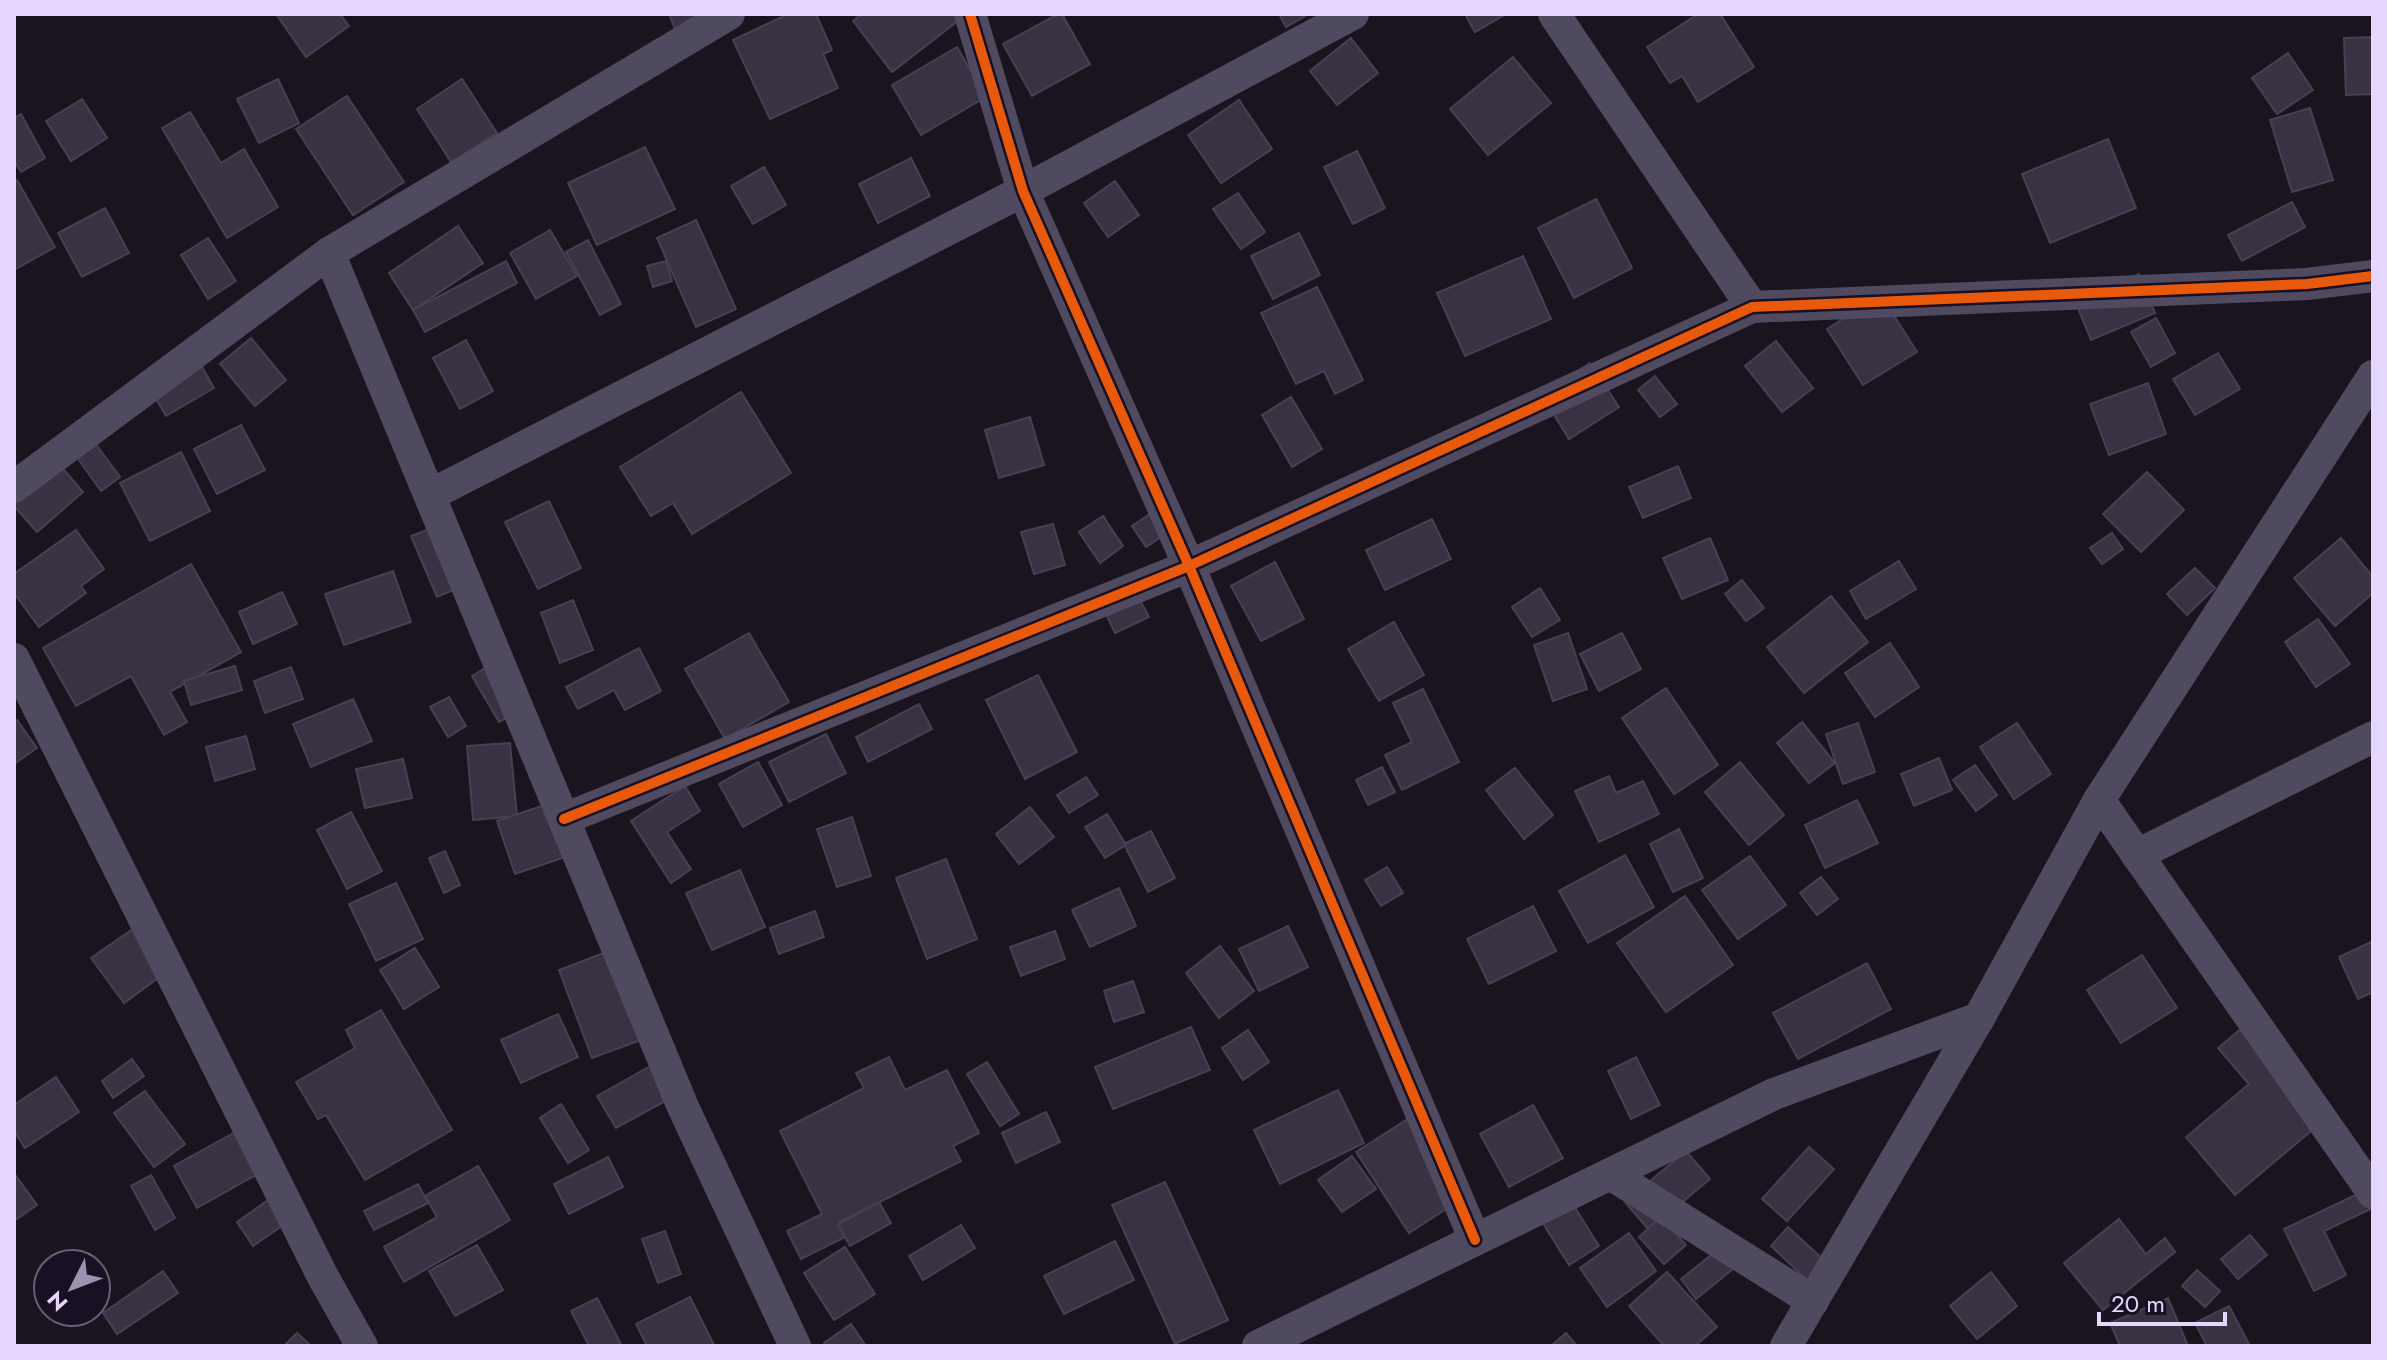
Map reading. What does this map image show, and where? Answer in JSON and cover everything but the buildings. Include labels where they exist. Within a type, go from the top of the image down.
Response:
[{"type":"street","points":[[14,487],[329,253],[729,14]]},
{"type":"street","points":[[970,14],[1023,191],[1189,566],[1475,1240]]},
{"type":"street","points":[[430,495],[1023,191],[1353,14]]},
{"type":"street","points":[[1554,14],[1752,307]]},
{"type":"street","points":[[329,253],[683,1107],[795,1346]]},
{"type":"street","points":[[564,819],[1189,566],[1752,307],[2307,284],[2373,276]]},
{"type":"street","points":[[1786,1346],[1979,1018],[2099,800],[2373,376]]},
{"type":"street","points":[[14,659],[323,1277],[362,1346]]},
{"type":"street","points":[[2137,855],[2373,737]]},
{"type":"street","points":[[2099,800],[2373,1193]]},
{"type":"street","points":[[1258,1346],[1774,1094],[1979,1018]]},
{"type":"street","points":[[1610,1174],[1813,1301]]},
{"type":"cycle path","points":[[970,14],[1023,191],[1189,566],[1475,1240]]},
{"type":"cycle path","points":[[564,819],[1189,566],[1752,307],[2307,284],[2373,276]]}]
